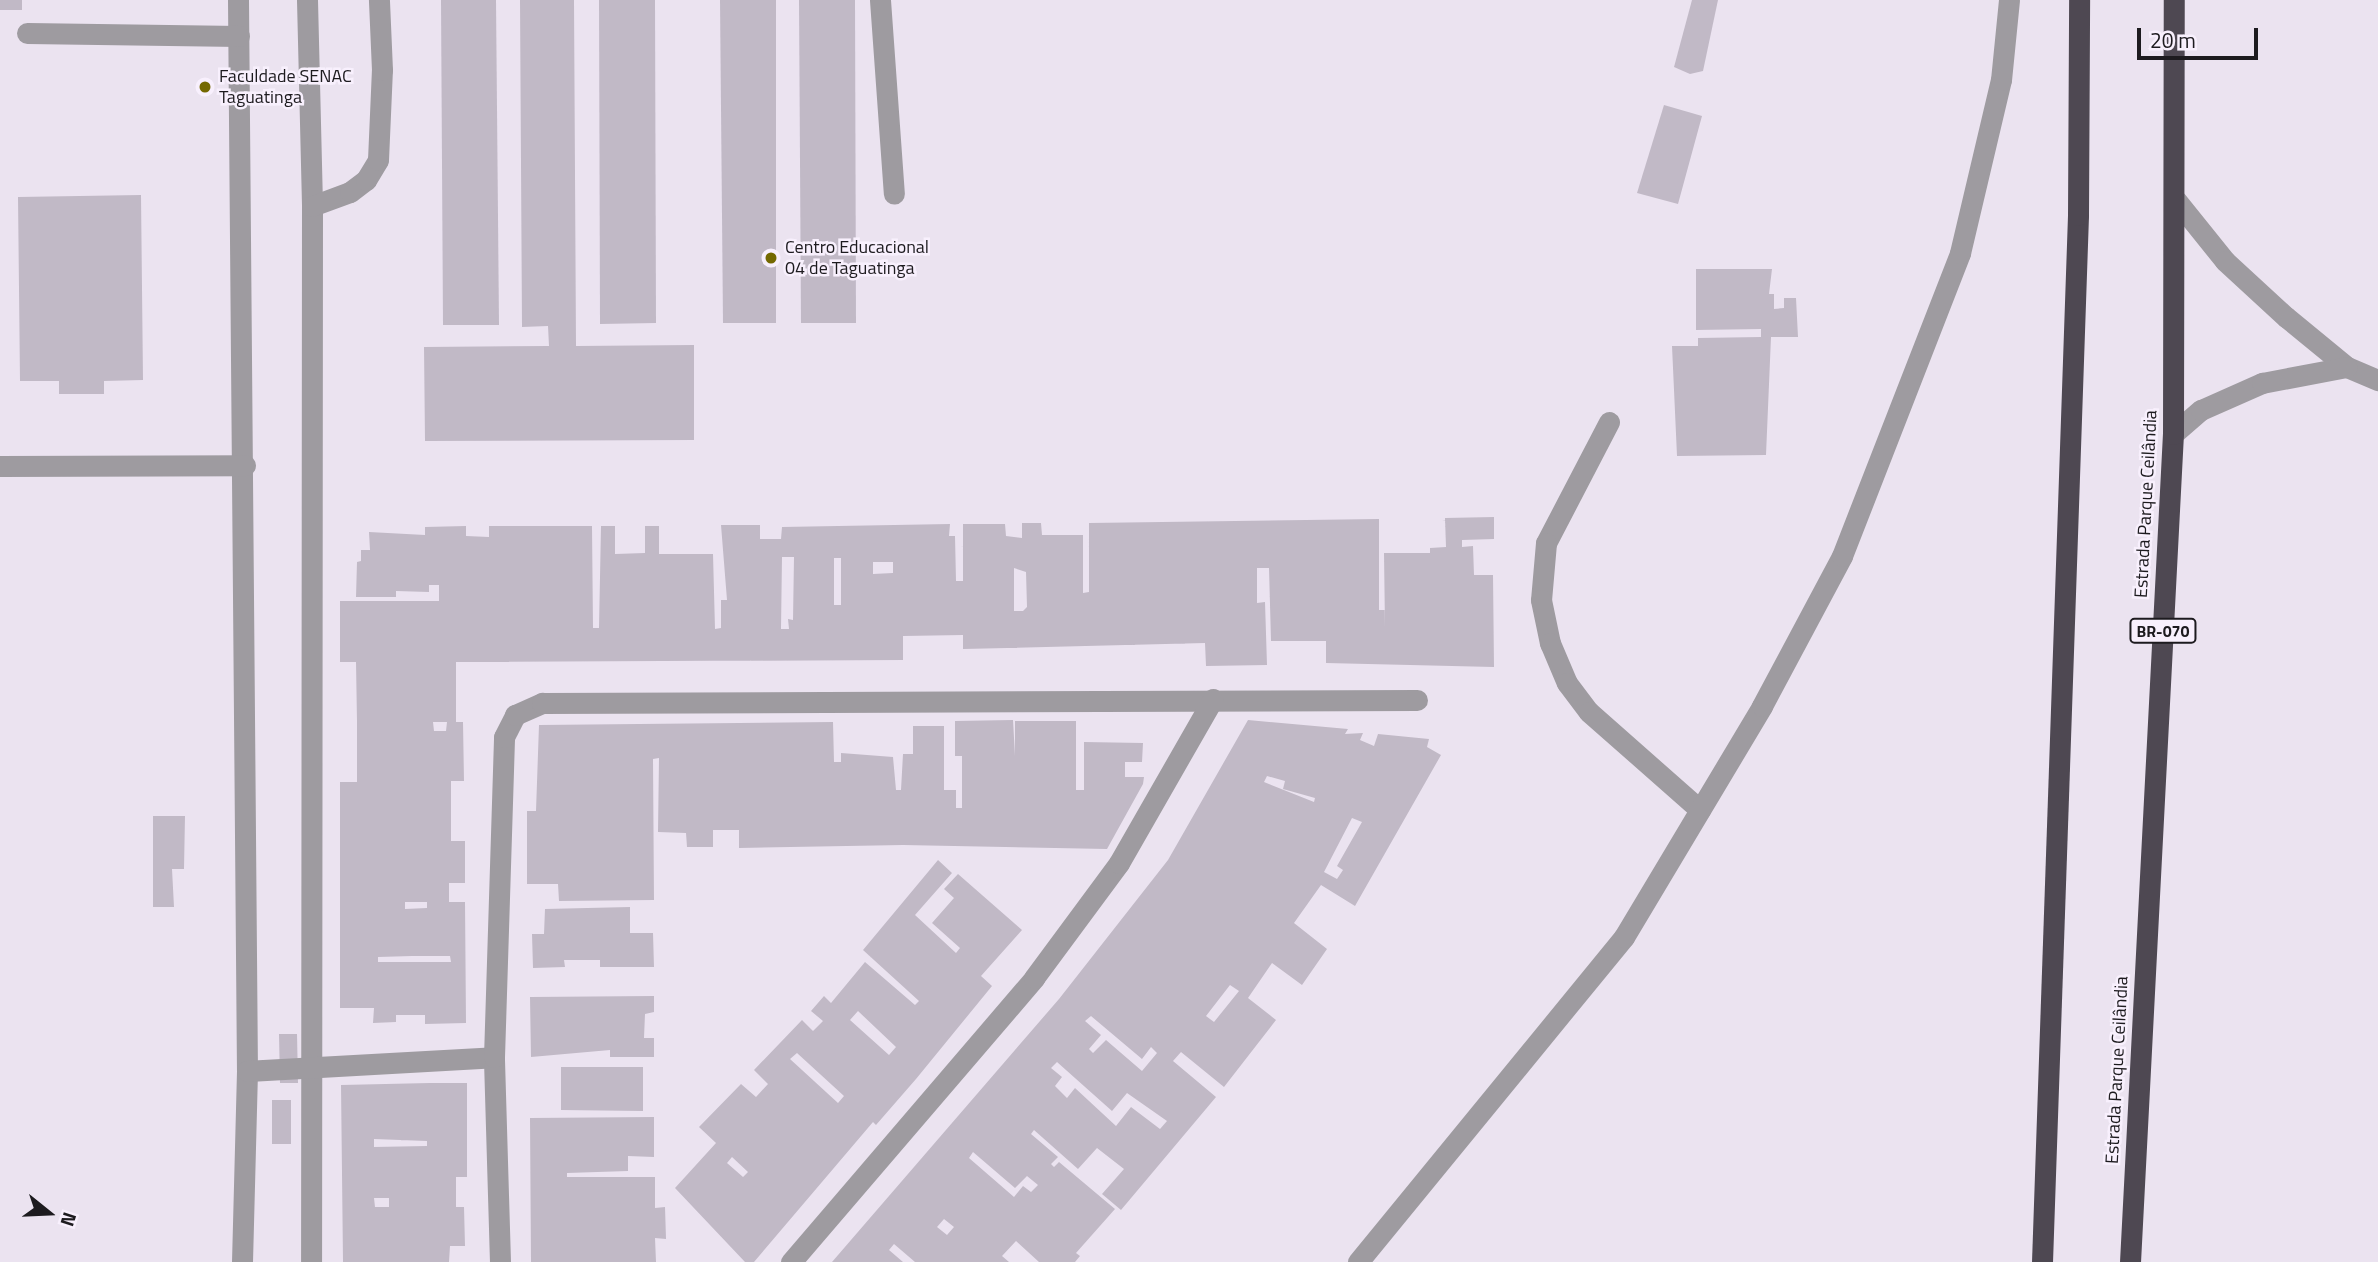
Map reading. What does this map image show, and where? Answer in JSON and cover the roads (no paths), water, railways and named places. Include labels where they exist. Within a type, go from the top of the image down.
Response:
[{"type":"highway","points":[[2042,1262],[2078,215],[2079,0]]},
{"type":"highway","name":"Estrada Parque Ceilândia","points":[[2130,1262],[2173,434],[2176,200],[2174,0]]},
{"type":"street","points":[[238,0],[245,465],[247,1071],[242,1262]]},
{"type":"street","points":[[307,0],[312,206],[315,1069],[312,1262]]},
{"type":"street","points":[[312,206],[350,192],[366,180],[378,160],[382,71],[379,0]]},
{"type":"street","points":[[880,0],[894,192]]},
{"type":"street","points":[[1358,1262],[1624,937],[1762,706],[1842,556],[1960,253],[2001,80],[2009,0]]},
{"type":"street","points":[[27,33],[239,36]]},
{"type":"street","points":[[2176,200],[2225,261],[2347,367],[2378,380]]},
{"type":"street","points":[[2173,434],[2201,410],[2262,383],[2347,367]]},
{"type":"street","points":[[1609,422],[1546,543],[1541,600],[1550,643],[1567,683],[1589,712],[1700,810]]},
{"type":"street","points":[[0,466],[245,465]]},
{"type":"street","points":[[500,1262],[494,1057],[504,737],[515,715],[542,704],[1213,699],[1417,701]]},
{"type":"street","points":[[792,1262],[1034,978],[1119,863],[1213,699]]},
{"type":"street","points":[[247,1071],[494,1057]]},
{"type":"place","name":"Faculdade SENAC Taguatinga","points":[[205,87]]},
{"type":"place","name":"Centro Educacional 04 de Taguatinga","points":[[771,258]]}]
